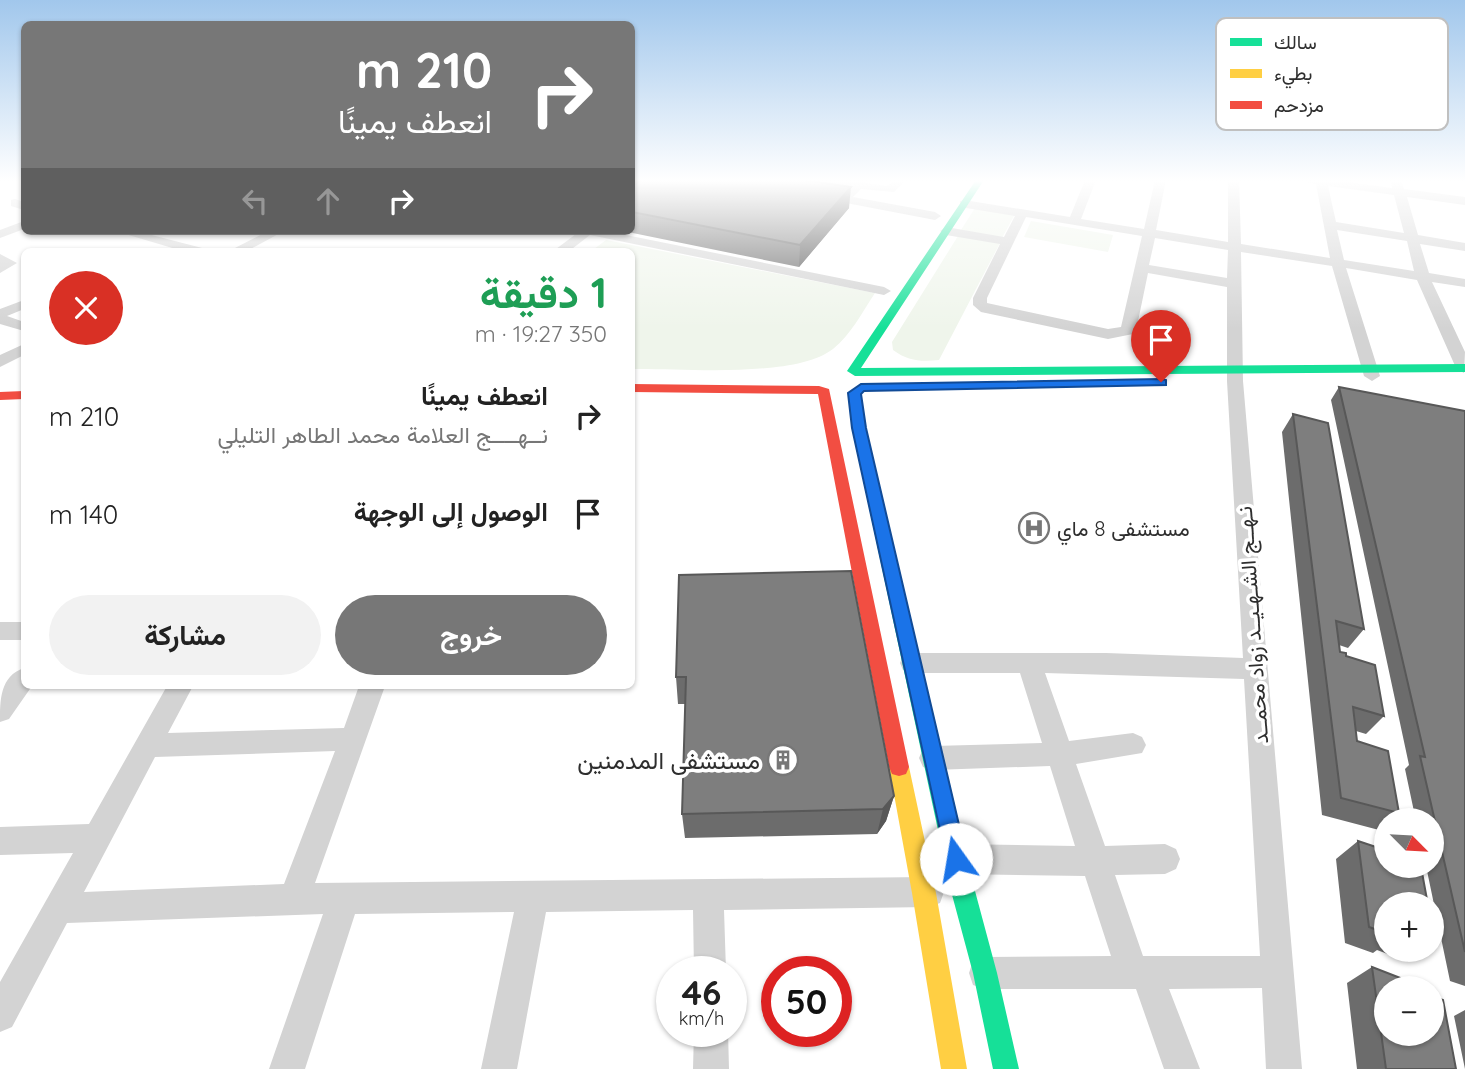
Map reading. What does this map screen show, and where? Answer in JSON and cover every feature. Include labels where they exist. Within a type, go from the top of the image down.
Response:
[{"type":"main road","points":[[917,245],[926,230]]},
{"type":"main road","points":[[848,370],[946,231]]},
{"type":"main road","points":[[872,310],[887,287]]},
{"type":"main road","points":[[635,388],[820,385],[839,395],[858,390],[1465,368]]},
{"type":"main road","points":[[848,370],[1235,375]]},
{"type":"main road","points":[[848,370],[863,379],[858,390],[859,428],[963,891],[985,973],[1006,1069]]},
{"type":"main road","points":[[1369,372],[1465,377]]},
{"type":"main road","points":[[635,375],[787,373]]},
{"type":"main road","points":[[0,383],[21,383]]},
{"type":"main road","points":[[820,385],[924,893],[954,1069]]},
{"type":"main road","points":[[0,396],[21,395]]},
{"type":"street","points":[[1014,230],[979,305],[986,309],[1108,334],[1122,334],[1128,331],[1149,230]]},
{"type":"street","points":[[1123,230],[1465,283]]},
{"type":"street","name":"نـهــج الشـهـيــد زواد محمــد","points":[[1235,230],[1235,375],[1284,1069]]},
{"type":"street","points":[[1331,230],[1369,372]]},
{"type":"street","points":[[1360,230],[1465,247]]},
{"type":"street","points":[[1408,230],[1423,277],[1465,368]]},
{"type":"street","points":[[946,231],[1008,242]]},
{"type":"street","points":[[136,235],[186,248]]},
{"type":"street","points":[[242,248],[270,235]]},
{"type":"street","points":[[565,248],[582,235]]},
{"type":"street","points":[[609,235],[887,287]]},
{"type":"street","points":[[0,258],[10,263],[0,268]]},
{"type":"street","points":[[1142,268],[1236,284]]},
{"type":"street","points":[[0,316],[21,306]]},
{"type":"street","points":[[0,316],[21,326]]},
{"type":"street","points":[[0,362],[21,351]]},
{"type":"street","points":[[0,631],[21,631]]},
{"type":"street","points":[[912,663],[1256,669]]},
{"type":"street","points":[[1029,663],[1095,861],[1139,972],[1182,1069]]},
{"type":"street","points":[[0,711],[21,682]]},
{"type":"street","points":[[0,1015],[178,689]]},
{"type":"street","points":[[293,899],[371,689]]},
{"type":"street","points":[[149,745],[352,739]]},
{"type":"street","points":[[933,758],[1060,754],[1133,745]]},
{"type":"street","points":[[0,841],[98,838]]},
{"type":"street","points":[[956,859],[1165,859]]},
{"type":"street","points":[[60,908],[293,899],[963,891]]},
{"type":"street","points":[[708,894],[710,956]]},
{"type":"street","points":[[499,1069],[533,896]]},
{"type":"street","points":[[286,1069],[344,899]]},
{"type":"street","points":[[985,973],[1278,972]]},
{"type":"street","points":[[711,1047],[711,1069]]},
{"type":"shaded area","points":[[961,230],[1006,230],[1002,238]]},
{"type":"shaded area","points":[[1027,230],[1083,230],[1113,235],[1108,252],[1024,237]]},
{"type":"shaded area","points":[[958,236],[1000,243],[939,360],[909,359],[893,350],[892,342]]},
{"type":"shaded area","points":[[606,240],[875,293],[845,337],[833,349],[815,358],[792,365],[737,370],[635,369],[635,248],[595,248]]},
{"type":"building","points":[[723,230],[813,230],[800,245]]},
{"type":"building","points":[[1339,387],[1465,411],[1465,952],[1444,861],[1444,808],[1432,808],[1420,756],[1425,757]]},
{"type":"building","points":[[1293,414],[1328,423],[1364,629],[1336,621],[1340,652],[1375,665],[1384,716],[1353,707],[1357,741],[1388,751],[1398,808],[1380,808],[1341,798]]},
{"type":"building","points":[[851,571],[894,796],[883,809],[682,814],[686,677],[676,677],[679,575]]},
{"type":"building","points":[[1358,841],[1374,846],[1374,878],[1423,878],[1426,892],[1374,892],[1374,929],[1369,927]]},
{"type":"building","points":[[1372,967],[1395,976],[1374,976],[1374,982]]},
{"type":"building","points":[[1444,1005],[1456,1069],[1386,1069],[1383,1046],[1444,1046]]},
{"type":"traffic: fast","points":[[853,371],[947,230]]},
{"type":"traffic: fast","points":[[855,372],[1465,368]]},
{"type":"traffic: fast","points":[[854,393],[859,428],[963,891],[985,973],[1006,1069]]},
{"type":"traffic: slow","points":[[899,767],[954,1069]]},
{"type":"traffic: jam","points":[[635,388],[819,390]]},
{"type":"traffic: jam","points":[[824,392],[899,767]]},
{"type":"traffic: jam","points":[[0,396],[21,395]]},
{"type":"place","name":"مستشفى 8 ماي","points":[[1034,528]]},
{"type":"place","name":"مستشفى المدمنين","points":[[783,760]]},
{"type":"route","points":[[956,859],[859,428],[854,393],[861,388],[1161,382]]}]
